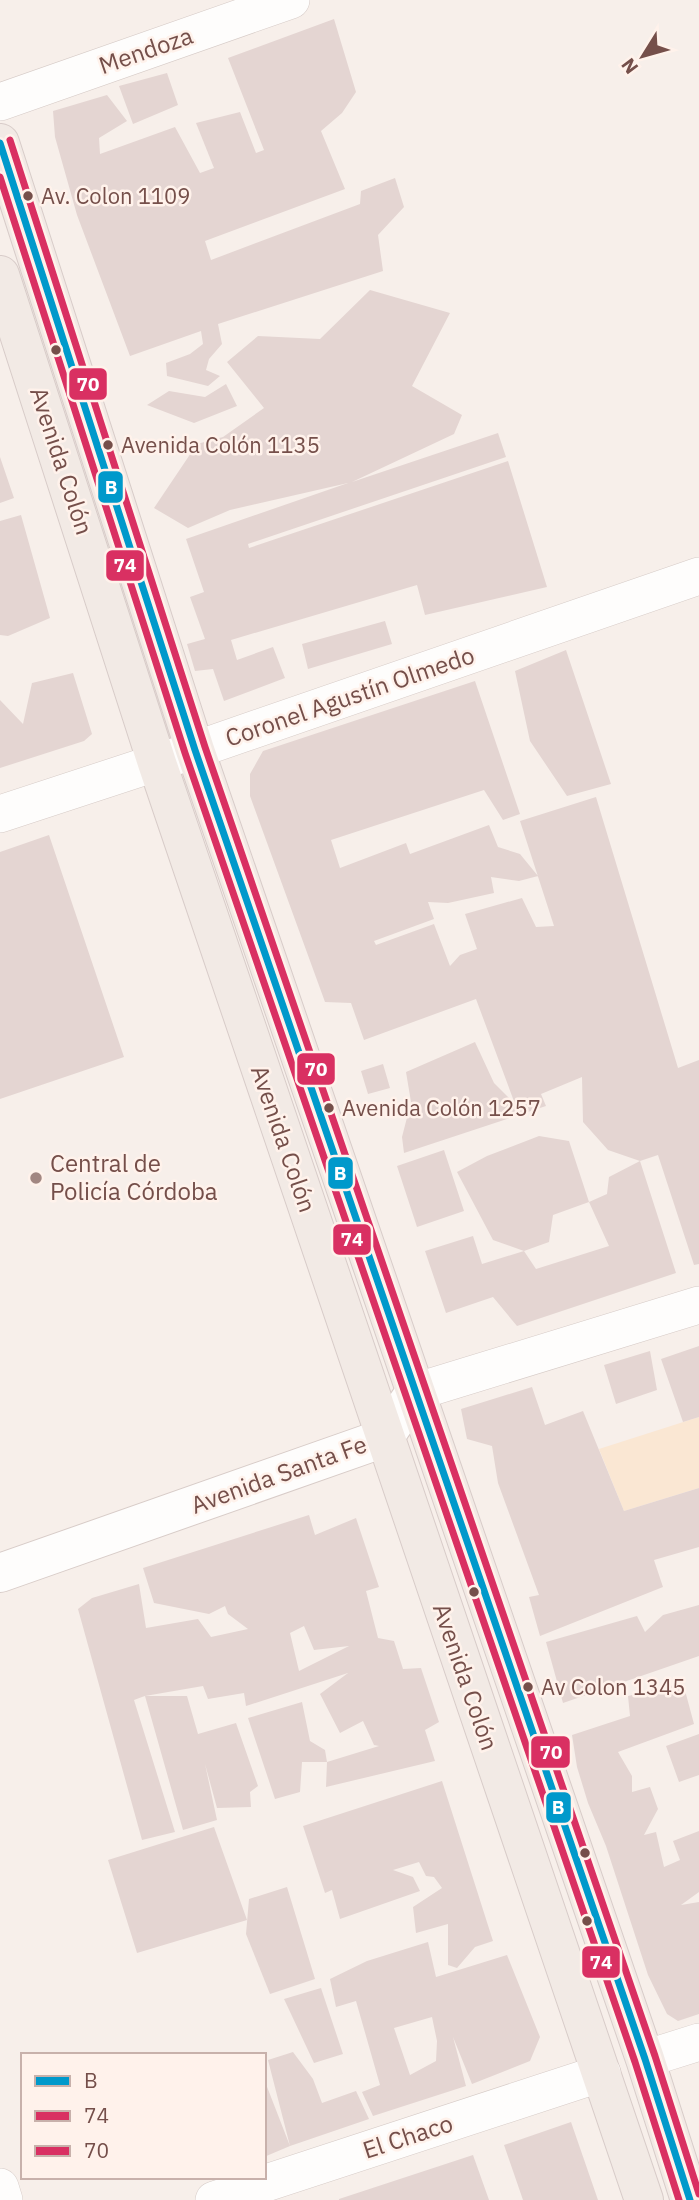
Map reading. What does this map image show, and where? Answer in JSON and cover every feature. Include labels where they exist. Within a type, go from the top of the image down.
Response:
[{"type":"main road","name":"Avenida Colón","points":[[0,143],[195,750],[645,2059],[690,2200]]},
{"type":"main road","name":"Avenida Colón","points":[[0,275],[157,763],[644,2200]]},
{"type":"main road","name":"Avenida Santa Fe","points":[[0,1573],[384,1438],[415,1392]]},
{"type":"street","name":"Mendoza","points":[[0,103],[291,0]]},
{"type":"street","name":"Coronel Agustín Olmedo","points":[[0,814],[157,763],[699,576]]},
{"type":"street","points":[[415,1392],[699,1305]]},
{"type":"street","points":[[645,2059],[699,2042]]},
{"type":"street","name":"El Chaco","points":[[214,2200],[601,2073]]},
{"type":"street","points":[[0,2187],[4,2200]]},
{"type":"sand","points":[[699,1417],[699,1488],[624,1511],[599,1449]]},
{"type":"building","points":[[334,19],[356,92],[342,113],[321,131],[345,189],[205,241],[211,260],[360,204],[361,191],[395,178],[404,207],[378,235],[383,271],[218,324],[222,344],[209,359],[206,370],[220,376],[208,386],[167,376],[166,363],[190,354],[203,344],[201,331],[130,356],[77,215],[55,137],[53,111],[107,95],[127,121],[99,138],[100,154],[175,127],[200,173],[214,168],[196,123],[240,112],[256,153],[264,150],[228,58]]},
{"type":"building","points":[[167,73],[178,105],[133,124],[119,86]]},
{"type":"building","points":[[370,290],[450,313],[412,386],[462,415],[454,434],[352,482],[498,433],[506,457],[248,544],[249,548],[508,461],[547,587],[425,615],[417,585],[231,640],[237,660],[273,647],[285,678],[224,701],[213,669],[195,671],[187,644],[205,639],[190,597],[204,592],[186,539],[348,483],[230,510],[188,528],[154,508],[197,444],[223,437],[264,408],[227,362],[258,336],[320,339]]},
{"type":"building","points":[[226,384],[237,406],[194,423],[147,405],[169,391],[205,397]]},
{"type":"building","points":[[0,457],[14,498],[0,503]]},
{"type":"building","points":[[21,515],[50,618],[8,636],[0,635],[0,521]]},
{"type":"building","points":[[385,621],[392,644],[308,669],[302,644]]},
{"type":"building","points":[[566,650],[611,784],[567,796],[530,741],[515,671]]},
{"type":"building","points":[[73,673],[92,734],[84,741],[0,768],[0,700],[23,724],[32,683]]},
{"type":"building","points":[[475,681],[520,814],[503,820],[484,790],[331,840],[340,868],[406,843],[410,854],[489,825],[498,847],[520,854],[538,876],[520,821],[596,797],[678,1068],[699,1060],[699,1264],[694,1265],[658,1155],[640,1161],[608,1150],[583,1122],[582,1077],[541,1094],[546,1106],[404,1153],[402,1137],[411,1102],[406,1072],[475,1042],[494,1083],[515,1104],[476,999],[364,1040],[351,1003],[325,1002],[250,796],[250,774],[263,751]],"holes":[[[538,876],[554,926],[536,927],[522,898],[465,914],[477,949],[460,955],[450,966],[434,924],[376,945],[374,941],[434,919],[428,902],[448,903],[494,893],[491,877],[519,881]]]},
{"type":"building","points":[[49,835],[124,1057],[0,1099],[0,852]]},
{"type":"building","points":[[383,1064],[390,1088],[368,1094],[361,1071]]},
{"type":"building","points":[[539,1136],[569,1141],[589,1202],[553,1215],[549,1242],[524,1251],[493,1240],[457,1172],[487,1156]]},
{"type":"building","points":[[444,1150],[464,1211],[417,1227],[397,1166]]},
{"type":"building","points":[[640,1161],[676,1273],[517,1326],[493,1297],[446,1313],[425,1251],[473,1236],[482,1264],[524,1251],[536,1269],[609,1246],[589,1202],[607,1194],[609,1177]]},
{"type":"building","points":[[699,1346],[699,1417],[683,1422],[661,1359]]},
{"type":"building","points":[[650,1351],[657,1390],[616,1404],[604,1365]]},
{"type":"building","points":[[532,1387],[545,1425],[583,1411],[624,1511],[699,1488],[699,1547],[654,1560],[663,1587],[540,1636],[529,1597],[539,1595],[498,1483],[492,1446],[467,1439],[461,1409]]},
{"type":"building","points":[[309,1515],[315,1535],[356,1518],[379,1587],[366,1591],[378,1638],[394,1641],[403,1669],[421,1668],[439,1722],[425,1730],[435,1761],[326,1787],[327,1762],[379,1746],[374,1745],[363,1721],[340,1733],[320,1694],[348,1673],[246,1706],[244,1693],[208,1699],[203,1686],[134,1700],[175,1832],[142,1840],[78,1609],[92,1598],[139,1584],[146,1628],[198,1619],[211,1637],[248,1629],[228,1614],[225,1606],[209,1614],[154,1603],[143,1568]],"holes":[[[304,1626],[314,1650],[349,1646],[299,1671],[290,1633]]]},
{"type":"building","points":[[699,1605],[699,1656],[563,1703],[546,1642],[637,1616],[645,1632],[663,1615]]},
{"type":"building","points":[[683,1683],[694,1724],[618,1752],[632,1776],[632,1792],[650,1787],[658,1809],[644,1835],[656,1832],[664,1867],[680,1860],[673,1841],[699,1831],[699,1892],[681,1905],[699,1902],[699,2014],[678,2021],[667,2014],[648,1975],[606,1846],[588,1803],[577,1767],[572,1735],[630,1716],[628,1696]]},
{"type":"building","points":[[145,1696],[187,1696],[198,1734],[236,1723],[258,1786],[250,1792],[251,1807],[217,1808],[205,1764],[217,1820],[183,1830]]},
{"type":"building","points":[[302,1702],[310,1741],[325,1750],[327,1762],[302,1762],[300,1792],[275,1799],[248,1718]]},
{"type":"building","points":[[699,1734],[699,1775],[679,1782],[666,1746]]},
{"type":"building","points":[[442,1781],[493,1941],[475,1947],[457,1968],[448,1965],[448,1924],[416,1933],[413,1907],[442,1888],[434,1877],[426,1876],[419,1862],[393,1870],[413,1877],[420,1891],[340,1919],[332,1890],[325,1893],[303,1826]]},
{"type":"building","points":[[214,1827],[247,1920],[137,1953],[108,1860]]},
{"type":"building","points":[[287,1887],[315,1979],[270,1994],[246,1934],[249,1899]]},
{"type":"building","points":[[428,1942],[436,1977],[507,1955],[540,2037],[530,2061],[472,2084],[453,2037],[466,2086],[373,2116],[362,2092],[380,2085],[356,2001],[336,2007],[330,1979],[367,1961]],"holes":[[[432,2017],[437,2041],[436,2061],[410,2075],[394,2028]]]},
{"type":"building","points":[[321,1988],[343,2054],[314,2063],[284,1999]]},
{"type":"building","points":[[293,2052],[313,2079],[322,2103],[356,2091],[369,2119],[290,2146],[268,2060]]},
{"type":"building","points":[[266,2084],[290,2146],[266,2156]]},
{"type":"building","points":[[571,2122],[598,2200],[523,2200],[504,2145]]},
{"type":"building","points":[[473,2155],[489,2200],[339,2200],[339,2199]]},
{"type":"transit line","name":"70","points":[[10,140],[205,747],[655,2056],[699,2194]]},
{"type":"transit line","name":"B","points":[[0,143],[195,750],[645,2059],[690,2200]]},
{"type":"transit line","name":"74","points":[[0,177],[185,753],[635,2062],[679,2200]]},
{"type":"place","name":"Av. Colon 1109","points":[[28,196]]},
{"type":"place","name":"Avenida Colón 1135","points":[[108,445]]},
{"type":"place","name":"Avenida Colón 1257","points":[[329,1108]]},
{"type":"place","name":"Central de Policía Córdoba","points":[[36,1178]]},
{"type":"place","name":"Av Colon 1345","points":[[528,1687]]}]
